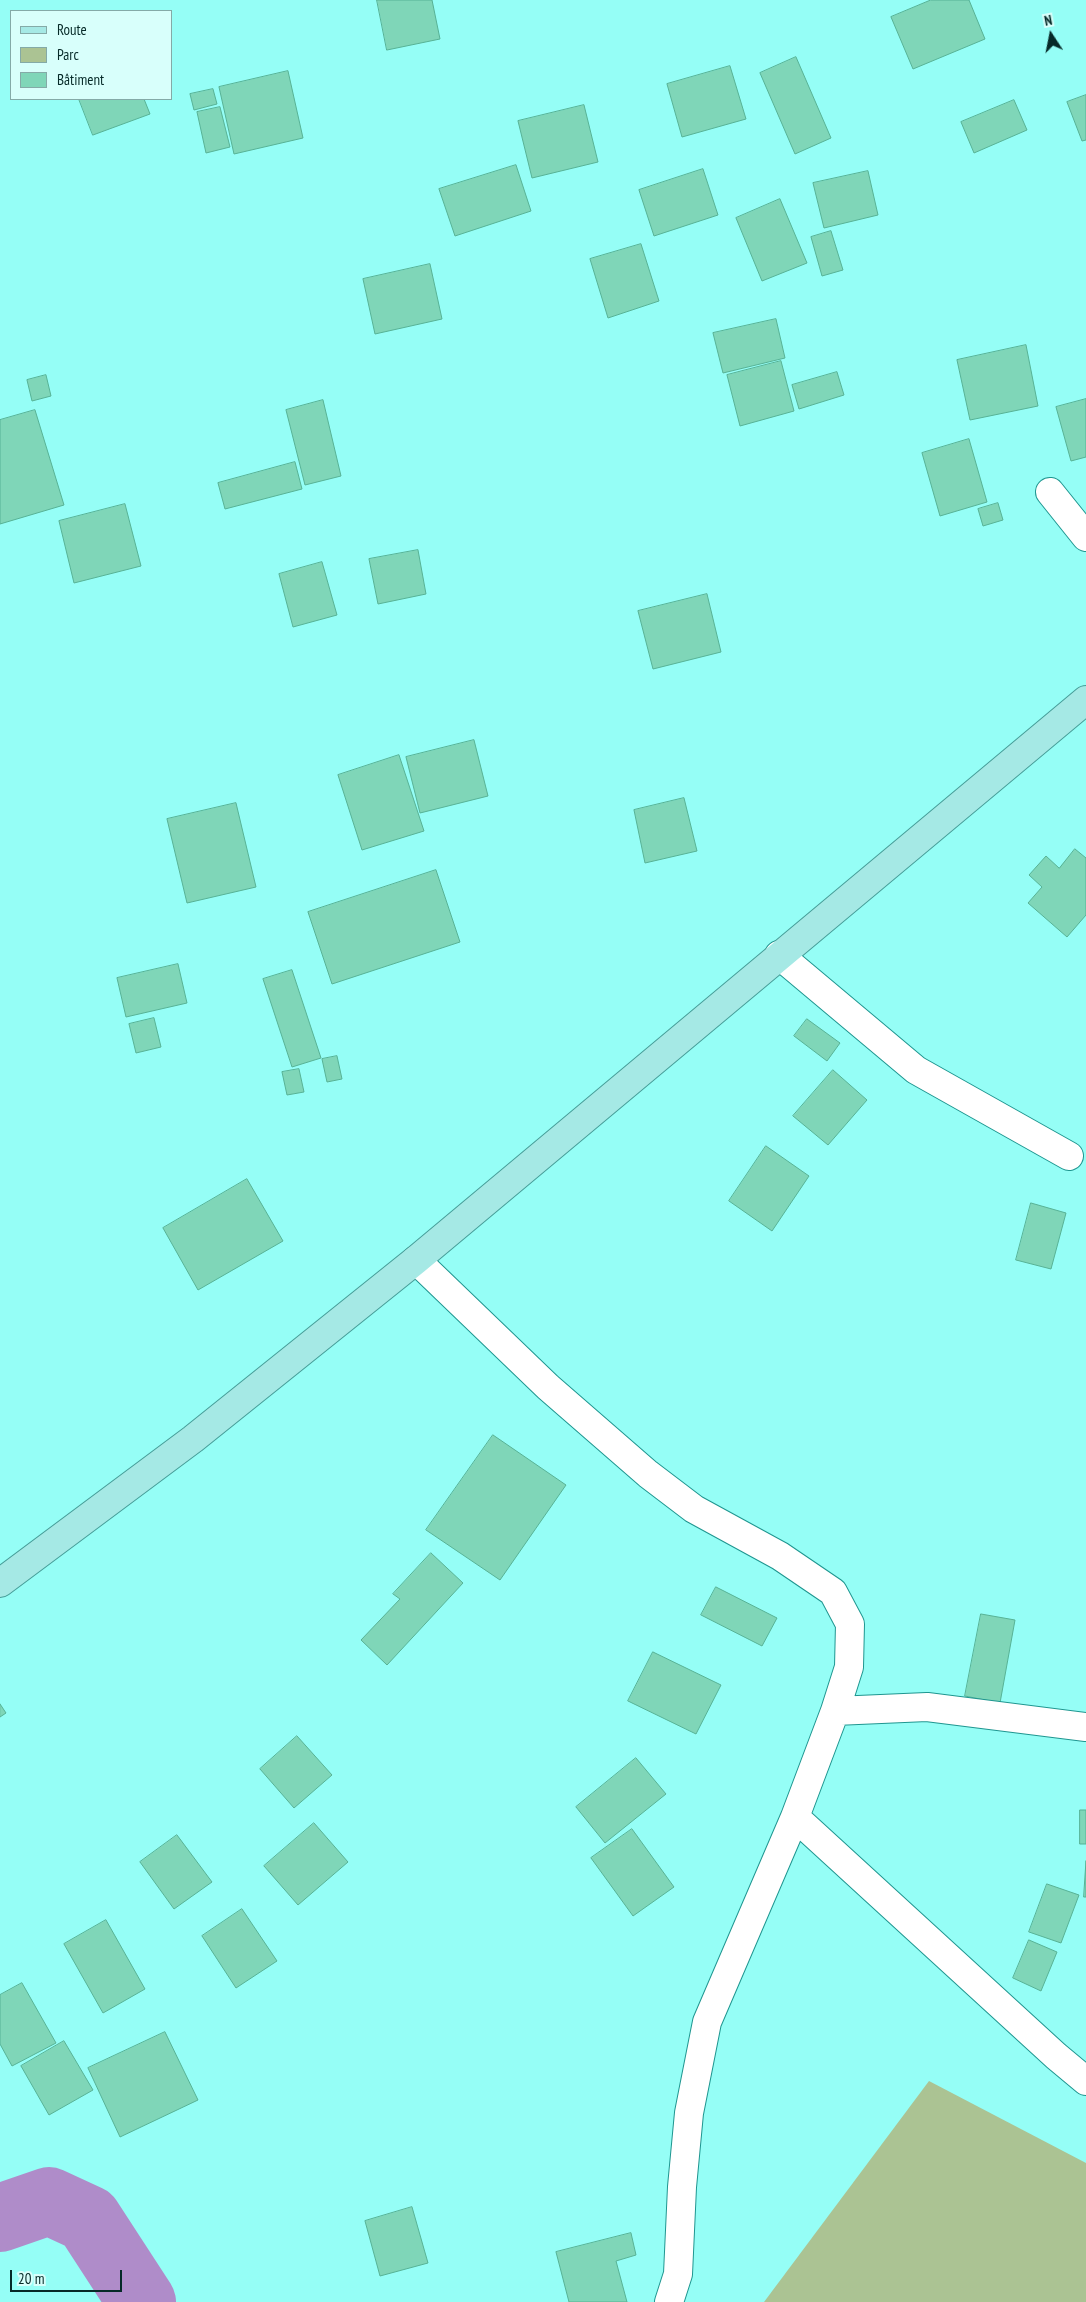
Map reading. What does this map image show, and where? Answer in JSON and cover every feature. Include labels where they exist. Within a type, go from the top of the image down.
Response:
[{"type":"main road","points":[[0,1584],[193,1439],[416,1260],[1086,700]]},
{"type":"street","points":[[1050,492],[1086,537]]},
{"type":"street","points":[[779,955],[916,1070],[1068,1156]]},
{"type":"street","points":[[416,1260],[548,1388],[648,1474],[694,1509],[780,1556],[833,1592],[850,1624],[849,1667],[835,1711],[795,1817],[707,2022],[689,2112],[682,2187],[678,2274],[669,2302]]},
{"type":"street","points":[[835,1711],[927,1707],[1086,1727]]},
{"type":"street","points":[[795,1817],[1056,2056],[1086,2080]]},
{"type":"green space","points":[[929,2081],[1086,2163],[1086,2302],[764,2302]]},
{"type":"building","points":[[377,0],[432,0],[440,39],[387,50]]},
{"type":"building","points":[[931,0],[969,0],[985,39],[913,69],[891,17]]},
{"type":"building","points":[[796,57],[831,138],[795,154],[760,73]]},
{"type":"building","points":[[730,66],[746,119],[682,137],[667,84]]},
{"type":"building","points":[[288,71],[303,138],[234,154],[219,87]]},
{"type":"building","points":[[213,89],[217,104],[194,110],[190,94]]},
{"type":"building","points":[[1086,95],[1086,140],[1082,141],[1067,102]]},
{"type":"building","points":[[79,100],[144,100],[150,114],[93,135]]},
{"type":"building","points":[[1014,100],[1027,130],[974,153],[961,122]]},
{"type":"building","points":[[584,105],[598,162],[532,178],[518,121]]},
{"type":"building","points":[[220,107],[230,147],[206,153],[197,112]]},
{"type":"building","points":[[516,165],[531,211],[455,236],[439,189]]},
{"type":"building","points":[[703,169],[718,215],[654,236],[639,190]]},
{"type":"building","points":[[868,171],[878,215],[824,228],[813,183]]},
{"type":"building","points":[[780,199],[807,263],[762,281],[736,218]]},
{"type":"building","points":[[831,231],[843,270],[822,276],[811,237]]},
{"type":"building","points":[[641,244],[659,301],[608,318],[590,259]]},
{"type":"building","points":[[430,264],[442,319],[375,334],[363,279]]},
{"type":"building","points":[[776,319],[785,358],[723,373],[713,333]]},
{"type":"building","points":[[1026,345],[1038,406],[970,420],[957,360]]},
{"type":"building","points":[[781,361],[794,411],[740,426],[727,375]]},
{"type":"building","points":[[837,372],[844,395],[799,409],[792,385]]},
{"type":"building","points":[[46,375],[51,396],[32,401],[27,380]]},
{"type":"building","points":[[1086,399],[1086,457],[1071,461],[1056,407]]},
{"type":"building","points":[[323,400],[341,476],[305,485],[286,410]]},
{"type":"building","points":[[35,410],[64,505],[0,524],[0,420]]},
{"type":"building","points":[[969,439],[987,502],[940,516],[922,453]]},
{"type":"building","points":[[295,462],[302,489],[225,509],[218,483]]},
{"type":"building","points":[[998,503],[1003,520],[983,526],[978,509]]},
{"type":"building","points":[[125,504],[141,566],[74,583],[59,521]]},
{"type":"building","points":[[418,550],[426,594],[378,604],[369,559]]},
{"type":"building","points":[[322,562],[337,615],[293,627],[279,574]]},
{"type":"building","points":[[707,594],[721,652],[653,669],[638,611]]},
{"type":"building","points":[[474,740],[488,796],[420,813],[406,757]]},
{"type":"building","points":[[399,755],[424,831],[362,850],[338,775]]},
{"type":"building","points":[[684,798],[697,851],[645,863],[634,810]]},
{"type":"building","points":[[236,803],[256,887],[187,903],[167,819]]},
{"type":"building","points":[[1075,849],[1086,858],[1086,915],[1067,937],[1028,903],[1042,887],[1029,875],[1046,856],[1059,868]]},
{"type":"building","points":[[436,870],[460,942],[332,984],[308,912]]},
{"type":"building","points":[[178,964],[187,1003],[126,1017],[117,978]]},
{"type":"building","points":[[292,970],[321,1058],[292,1067],[263,979]]},
{"type":"building","points":[[154,1018],[161,1047],[136,1053],[129,1024]]},
{"type":"building","points":[[807,1019],[840,1043],[827,1061],[794,1036]]},
{"type":"building","points":[[337,1056],[342,1079],[327,1082],[322,1059]]},
{"type":"building","points":[[299,1069],[304,1092],[287,1095],[282,1072]]},
{"type":"building","points":[[833,1070],[867,1100],[828,1145],[793,1116]]},
{"type":"building","points":[[766,1146],[809,1176],[772,1231],[729,1201]]},
{"type":"building","points":[[247,1179],[283,1241],[198,1290],[163,1228]]},
{"type":"building","points":[[1031,1203],[1066,1213],[1051,1269],[1016,1260]]},
{"type":"building","points":[[493,1435],[566,1485],[500,1580],[426,1530]]},
{"type":"building","points":[[431,1553],[463,1583],[387,1665],[361,1640],[400,1599],[393,1594]]},
{"type":"building","points":[[716,1587],[777,1618],[762,1646],[701,1615]]},
{"type":"building","points":[[981,1614],[1015,1620],[1000,1703],[965,1696]]},
{"type":"building","points":[[653,1652],[721,1685],[696,1734],[628,1701]]},
{"type":"building","points":[[0,1704],[6,1713],[0,1717]]},
{"type":"building","points":[[297,1736],[332,1775],[294,1808],[260,1769]]},
{"type":"building","points":[[636,1758],[666,1794],[605,1843],[576,1807]]},
{"type":"building","points":[[1080,1810],[1086,1810],[1086,1844],[1080,1844]]},
{"type":"building","points":[[314,1823],[348,1862],[298,1905],[264,1866]]},
{"type":"building","points":[[632,1829],[674,1887],[633,1916],[591,1858]]},
{"type":"building","points":[[177,1835],[212,1882],[174,1909],[140,1862]]},
{"type":"building","points":[[1086,1861],[1086,1897],[1084,1897]]},
{"type":"building","points":[[1047,1884],[1079,1895],[1061,1943],[1029,1932]]},
{"type":"building","points":[[242,1909],[277,1961],[236,1988],[202,1936]]},
{"type":"building","points":[[106,1920],[145,1989],[103,2013],[64,1944]]},
{"type":"building","points":[[1029,1940],[1057,1952],[1041,1991],[1013,1978]]},
{"type":"building","points":[[22,1983],[56,2043],[12,2066],[0,2044],[0,1995]]},
{"type":"building","points":[[165,2032],[198,2100],[120,2137],[88,2068]]},
{"type":"building","points":[[64,2041],[93,2090],[49,2115],[21,2066]]},
{"type":"building","points":[[412,2207],[428,2263],[380,2276],[365,2221]]},
{"type":"building","points":[[631,2233],[636,2255],[616,2261],[627,2302],[569,2302],[556,2252]]},
{"type":"waterway","points":[[0,2218],[49,2201],[88,2219],[142,2302]]}]
